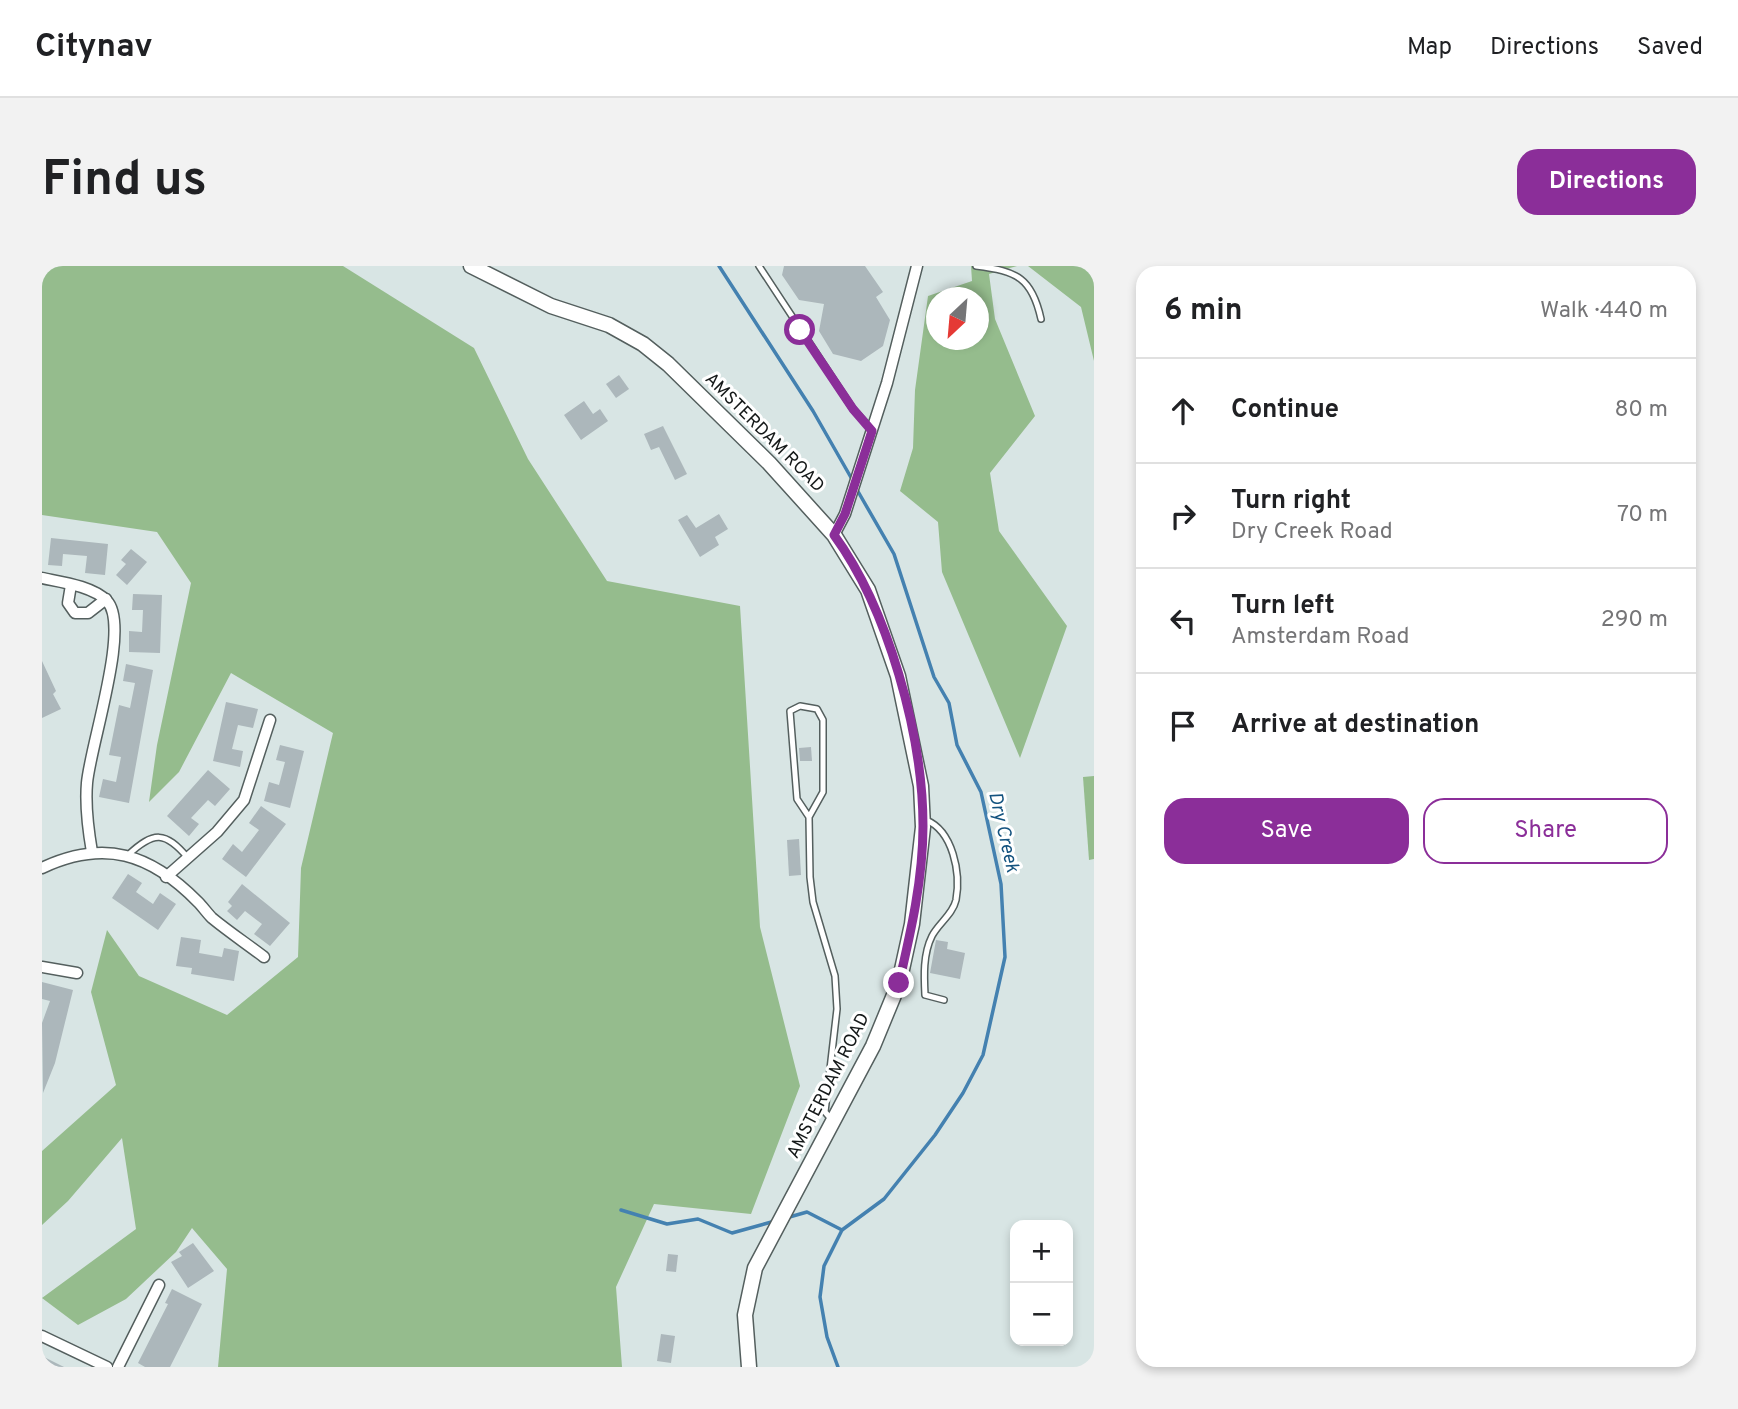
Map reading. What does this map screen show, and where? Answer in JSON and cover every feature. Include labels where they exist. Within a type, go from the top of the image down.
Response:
[{"type":"main road","name":"AMSTERDAM ROAD","points":[[471,266],[551,306],[609,325],[642,344],[668,363],[769,463],[834,535],[859,571],[884,629],[918,760],[923,819],[920,879],[899,983],[873,1046],[755,1268],[745,1315],[749,1367]]},
{"type":"street","points":[[834,535],[845,514],[872,431],[917,266]]},
{"type":"street","points":[[42,578],[71,585],[106,599],[116,621],[112,660],[87,780],[92,852]]},
{"type":"street","points":[[71,585],[68,603],[75,613],[88,613],[106,599]]},
{"type":"street","points":[[166,877],[216,832],[244,800],[270,720]]},
{"type":"street","points":[[42,868],[60,860],[92,852],[128,855],[166,877],[197,901],[210,917],[264,957]]},
{"type":"street","points":[[42,967],[77,973]]},
{"type":"street","points":[[118,1367],[159,1285]]},
{"type":"street","points":[[42,1336],[107,1367]]},
{"type":"lane","points":[[759,266],[853,409],[872,431]]},
{"type":"lane","points":[[976,266],[1011,274],[1026,282],[1035,293],[1041,319]]},
{"type":"lane","points":[[809,817],[823,792],[823,720],[817,709],[800,706],[790,711],[793,778],[797,799],[809,817],[813,902],[835,976],[837,1009],[825,1112],[834,1122]]},
{"type":"lane","points":[[923,819],[938,825],[947,836],[956,878],[957,899],[932,937],[924,973],[925,996],[944,1000]]},
{"type":"lane","points":[[128,855],[143,841],[158,837],[175,843],[187,858]]},
{"type":"green space","points":[[42,266],[343,266],[474,348],[528,459],[607,581],[740,606],[760,927],[800,1086],[751,1214],[654,1204],[616,1287],[622,1367],[218,1367],[227,1269],[192,1228],[176,1252],[126,1299],[78,1325],[42,1298],[136,1229],[122,1138],[68,1201],[42,1225],[42,1151],[116,1085],[91,992],[107,930],[139,976],[227,1015],[298,957],[301,868],[333,733],[231,673],[179,772],[149,802],[157,745],[191,583],[157,532],[42,515]]},
{"type":"green space","points":[[971,266],[1017,266],[989,274],[995,319],[1035,416],[990,473],[999,531],[1067,626],[1020,758],[942,572],[938,522],[900,491],[913,448],[915,390],[926,310],[926,350],[989,350],[989,287],[954,287],[972,281]]},
{"type":"green space","points":[[1028,266],[1094,266],[1094,361],[1081,307]]},
{"type":"green space","points":[[1094,776],[1094,859],[1089,860],[1083,777]]},
{"type":"building","points":[[784,266],[865,266],[883,292],[876,297],[890,320],[883,346],[861,361],[833,354],[819,331],[824,304],[799,300],[782,275]]},
{"type":"building","points":[[619,375],[629,389],[616,398],[606,384]]},
{"type":"building","points":[[584,401],[593,414],[600,409],[608,421],[581,440],[564,415]]},
{"type":"building","points":[[663,426],[687,474],[675,480],[659,447],[651,450],[644,434]]},
{"type":"building","points":[[719,514],[728,529],[715,537],[719,545],[700,557],[678,520],[687,515],[696,528]]},
{"type":"building","points":[[51,538],[108,544],[105,575],[85,573],[87,556],[63,554],[62,566],[48,565]]},
{"type":"building","points":[[131,549],[147,562],[127,585],[116,575],[126,564],[121,560]]},
{"type":"building","points":[[133,594],[162,595],[160,653],[129,652],[129,631],[142,632],[143,610],[132,610]]},
{"type":"building","points":[[42,661],[61,709],[42,718]]},
{"type":"building","points":[[126,664],[153,670],[129,803],[99,797],[103,779],[116,782],[121,757],[109,755],[119,705],[130,708],[135,683],[123,681]]},
{"type":"building","points":[[226,702],[258,709],[253,728],[238,725],[232,749],[243,751],[240,767],[213,761]]},
{"type":"building","points":[[280,745],[304,751],[290,808],[264,801],[269,782],[279,785],[285,762],[276,760]]},
{"type":"building","points":[[811,747],[812,761],[800,761],[799,748]]},
{"type":"building","points":[[208,770],[230,789],[215,806],[208,800],[191,818],[199,824],[189,836],[167,816]]},
{"type":"building","points":[[261,806],[286,824],[246,877],[222,859],[233,844],[242,852],[259,830],[249,823]]},
{"type":"building","points":[[799,839],[801,875],[789,876],[787,840]]},
{"type":"building","points":[[128,874],[142,883],[136,892],[153,904],[160,893],[176,904],[158,930],[112,898]]},
{"type":"building","points":[[242,884],[290,923],[270,946],[254,934],[262,924],[245,911],[237,920],[227,911],[232,906],[228,902]]},
{"type":"building","points":[[181,937],[201,940],[199,953],[222,957],[224,948],[239,951],[234,981],[191,974],[192,968],[176,966]]},
{"type":"building","points":[[936,940],[948,942],[947,949],[965,953],[960,979],[930,973]]},
{"type":"building","points":[[42,982],[73,990],[55,1063],[43,1093],[42,1023],[50,1001],[42,999]]},
{"type":"building","points":[[193,1243],[214,1271],[188,1288],[171,1262],[182,1256],[179,1252]]},
{"type":"building","points":[[668,1254],[678,1255],[676,1272],[666,1271]]},
{"type":"building","points":[[172,1289],[202,1304],[170,1367],[145,1367],[138,1363],[168,1304],[165,1303]]},
{"type":"building","points":[[661,1334],[675,1336],[671,1363],[657,1361]]},
{"type":"building","points":[[42,1356],[64,1367],[42,1367]]},
{"type":"waterway","name":"Dry Creek","points":[[719,266],[813,411],[853,481]]},
{"type":"waterway","name":"Dry Creek","points":[[838,1367],[827,1337],[820,1297],[824,1266],[842,1230],[884,1199],[935,1135],[963,1093],[983,1055],[1005,957],[1001,884],[981,792],[957,745],[949,703],[934,677],[894,554],[856,488]]},
{"type":"waterway","points":[[621,1210],[667,1224],[698,1219],[732,1233],[775,1221]]},
{"type":"waterway","points":[[786,1218],[807,1212],[842,1230]]},
{"type":"route","points":[[800,330],[853,409],[872,431],[845,514],[834,535],[859,571],[884,629],[918,760],[923,827],[920,879],[899,983]]}]
